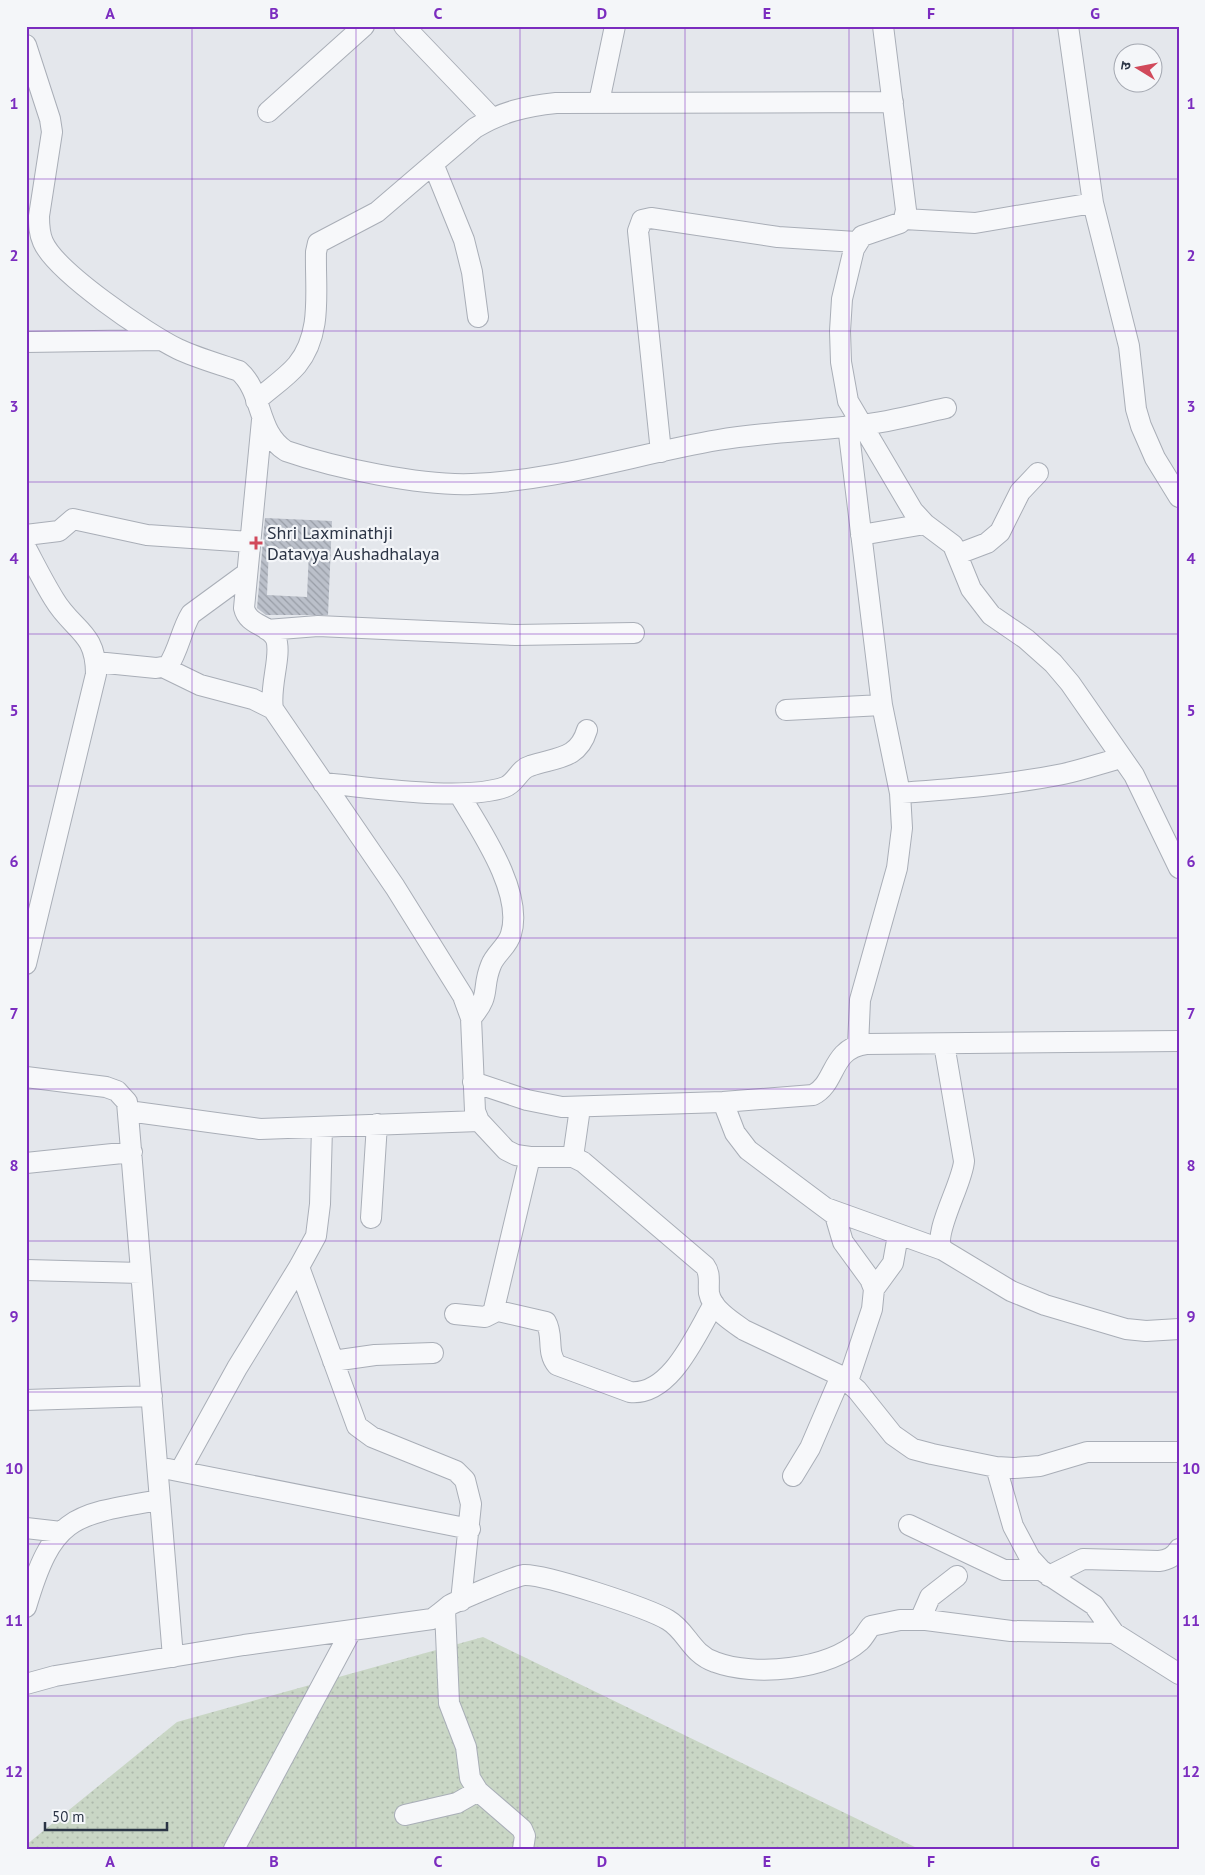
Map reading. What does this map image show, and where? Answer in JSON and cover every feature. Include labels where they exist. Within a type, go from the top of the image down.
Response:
[{"type":"street","points":[[268,112],[364,26]]},
{"type":"street","points":[[404,26],[492,118]]},
{"type":"street","points":[[599,102],[615,26]]},
{"type":"street","points":[[883,26],[906,199],[904,219]]},
{"type":"street","points":[[1068,26],[1093,203],[1127,337],[1134,393],[1141,426],[1155,458],[1179,497]]},
{"type":"street","points":[[26,45],[50,119],[52,132],[40,208],[39,230],[35,239],[113,309],[161,340],[192,355],[239,371],[247,378],[262,420],[276,445],[286,451],[385,476],[439,483],[471,484],[594,467],[717,440],[782,431],[855,426],[946,408]]},
{"type":"street","points":[[256,401],[296,366],[310,344],[316,315],[316,252],[318,243],[377,212],[434,166],[475,128],[492,118],[511,110],[556,103],[893,102]]},
{"type":"street","points":[[434,166],[464,240],[472,272],[478,317]]},
{"type":"street","points":[[858,1046],[860,1000],[897,868],[902,828],[900,793],[882,705],[861,535],[855,426],[841,362],[842,299],[856,242],[862,236],[893,226],[904,219],[975,223],[1093,203]]},
{"type":"street","points":[[661,452],[638,231],[642,220],[651,218],[770,236],[856,242]]},
{"type":"street","points":[[26,342],[161,340]]},
{"type":"street","points":[[262,420],[247,573],[245,613],[254,623],[273,635],[277,647],[272,686],[273,709]]},
{"type":"street","points":[[855,426],[913,511],[925,524],[953,545],[971,589],[980,602],[991,615],[1026,639],[1052,663],[1070,684],[1134,775],[1179,868]]},
{"type":"street","points":[[958,554],[987,543],[1000,532],[1020,492],[1038,473]]},
{"type":"street","points":[[26,535],[59,531],[73,519],[147,535],[250,542]]},
{"type":"street","points":[[861,535],[925,524]]},
{"type":"street","points":[[26,548],[54,600],[91,642],[96,662],[93,690],[26,964]]},
{"type":"street","points":[[163,667],[168,666],[174,657],[191,614],[247,573]]},
{"type":"street","points":[[267,630],[318,626],[516,635],[634,633]]},
{"type":"street","points":[[96,662],[163,667],[200,685],[253,699],[273,709],[395,887],[456,983],[471,1018],[475,1111],[479,1120],[506,1150],[516,1155],[530,1157],[574,1157],[595,1171],[705,1266],[708,1273],[710,1298],[730,1321],[744,1330],[845,1378],[893,1435],[904,1444],[932,1454],[996,1467],[1040,1466],[1087,1452],[1179,1452]]},
{"type":"street","points":[[786,710],[882,705]]},
{"type":"street","points":[[323,784],[458,794],[508,785],[528,767],[575,752],[581,745],[587,730]]},
{"type":"street","points":[[900,793],[1009,783],[1064,774],[1121,758]]},
{"type":"street","points":[[458,794],[493,852],[509,892],[513,913],[510,938],[492,963],[485,999],[471,1018]]},
{"type":"street","points":[[473,1082],[547,1105],[580,1108],[723,1102],[813,1095],[822,1087],[840,1058],[858,1046],[1179,1041]]},
{"type":"street","points":[[943,1250],[939,1238],[961,1178],[964,1161],[944,1044]]},
{"type":"street","points":[[26,1078],[106,1087],[122,1095],[128,1111],[173,1656]]},
{"type":"street","points":[[723,1102],[735,1133],[748,1150],[836,1217],[843,1242],[870,1279],[874,1289],[872,1309],[845,1378],[810,1448],[793,1476]]},
{"type":"street","points":[[574,1157],[580,1108]]},
{"type":"street","points":[[128,1111],[260,1129],[479,1120]]},
{"type":"street","points":[[371,1218],[377,1124]]},
{"type":"street","points":[[180,1471],[264,1322],[299,1267],[318,1227],[322,1127]]},
{"type":"street","points":[[26,1163],[132,1152]]},
{"type":"street","points":[[455,1314],[485,1317],[491,1316],[494,1310],[530,1157]]},
{"type":"street","points":[[826,1208],[943,1250],[1011,1291],[1045,1305],[1131,1330],[1179,1329]]},
{"type":"street","points":[[874,1289],[893,1263],[898,1235]]},
{"type":"street","points":[[299,1267],[352,1416],[363,1432],[456,1471],[465,1480],[471,1504],[470,1529],[453,1605],[449,1703],[454,1723],[466,1747],[470,1778],[478,1791],[522,1829],[525,1836],[523,1849]]},
{"type":"street","points":[[26,1270],[142,1272]]},
{"type":"street","points":[[494,1310],[546,1322],[549,1331],[550,1352],[557,1365],[630,1392],[640,1393],[650,1391],[670,1375],[714,1304]]},
{"type":"street","points":[[333,1361],[375,1356],[433,1353]]},
{"type":"street","points":[[26,1400],[152,1396]]},
{"type":"street","points":[[157,1467],[470,1529]]},
{"type":"street","points":[[996,1467],[1013,1526],[1030,1558],[1045,1573],[1094,1605],[1114,1632],[1179,1674]]},
{"type":"street","points":[[26,1607],[49,1546],[61,1532],[85,1515],[104,1509],[160,1500]]},
{"type":"street","points":[[909,1525],[1004,1570],[1045,1573],[1083,1559],[1159,1561],[1175,1555],[1179,1549]]},
{"type":"street","points":[[26,1528],[61,1532]]},
{"type":"street","points":[[26,1684],[55,1676],[173,1656],[432,1619],[453,1605],[523,1575],[560,1583],[653,1612],[670,1620],[693,1649],[715,1662],[761,1669],[792,1670],[841,1653],[860,1641],[871,1626],[900,1620],[920,1620],[1011,1631],[1114,1632]]},
{"type":"street","points":[[920,1620],[930,1597],[957,1576]]},
{"type":"street","points":[[234,1849],[351,1631]]},
{"type":"street","points":[[405,1815],[456,1803],[478,1791]]},
{"type":"green space","points":[[483,1637],[919,1849],[26,1849],[26,1845],[177,1722]]},
{"type":"building","points":[[265,518],[332,521],[328,615],[266,615],[257,608]],"holes":[[[269,548],[309,550],[307,597],[267,595]]]},
{"type":"place","name":"Shri Laxminathji Datavya Aushadhalaya","points":[[256,543]]}]
